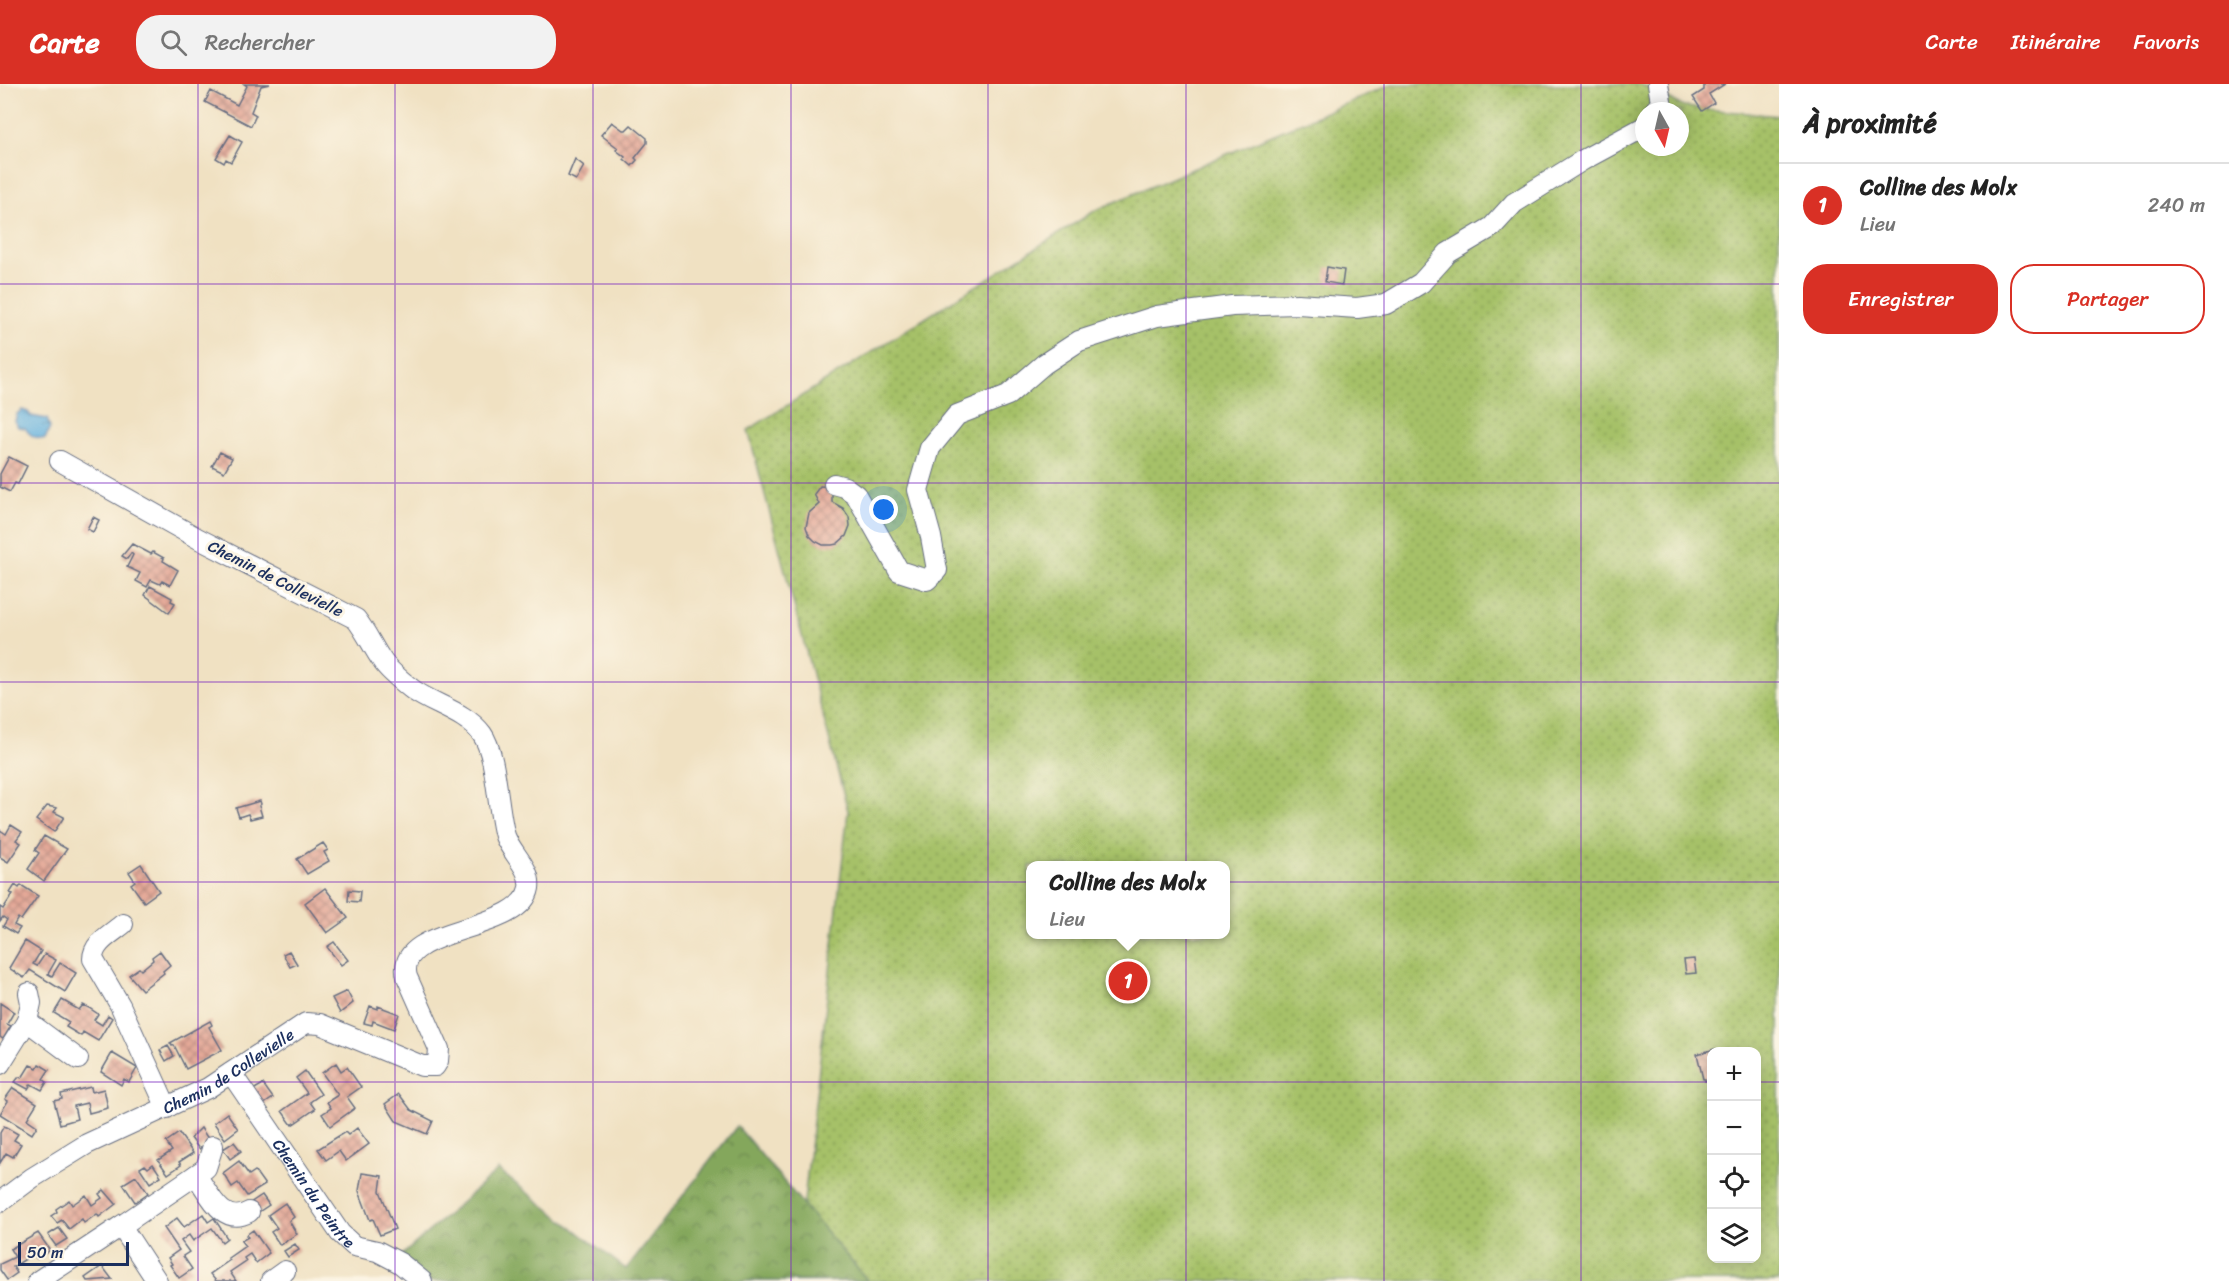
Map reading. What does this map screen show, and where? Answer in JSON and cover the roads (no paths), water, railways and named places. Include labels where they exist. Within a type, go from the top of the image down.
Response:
[{"type":"street","points":[[1658,84],[1660,102]]},
{"type":"street","points":[[834,484],[845,487],[856,495],[899,571],[927,580],[937,570],[918,490],[930,448],[957,416],[1008,395],[1044,364],[1078,341],[1157,316],[1232,306],[1298,304],[1357,308],[1386,304],[1421,284],[1448,253],[1492,227],[1514,203],[1583,160],[1635,132]]},
{"type":"street","name":"Chemin de Collevielle","points":[[0,1202],[32,1178],[87,1144],[208,1088],[306,1023],[311,1022],[422,1066],[435,1066],[439,1049],[407,977],[406,964],[409,956],[421,946],[449,933],[502,915],[518,907],[527,898],[530,885],[525,870],[505,836],[488,748],[481,733],[469,721],[414,690],[385,664],[367,632],[356,619],[199,539],[60,461]]},
{"type":"street","points":[[123,924],[96,946],[93,959],[120,1005],[167,1108]]},
{"type":"street","points":[[0,1064],[27,1022],[32,1004],[29,993]]},
{"type":"street","points":[[27,1022],[78,1059]]},
{"type":"street","name":"Chemin du Peintre","points":[[231,1073],[340,1233],[354,1246],[377,1251],[400,1263],[422,1281]]},
{"type":"street","points":[[38,1281],[206,1168],[213,1146]]},
{"type":"street","points":[[196,1174],[219,1209],[227,1214],[242,1216],[249,1212]]},
{"type":"street","points":[[121,1226],[157,1281]]},
{"type":"water","points":[[22,410],[31,416],[47,419],[50,428],[45,439],[31,435],[25,428],[18,427],[15,421],[17,414]]},
{"type":"place","name":"Colline des Molx","points":[[1128,981]]}]
